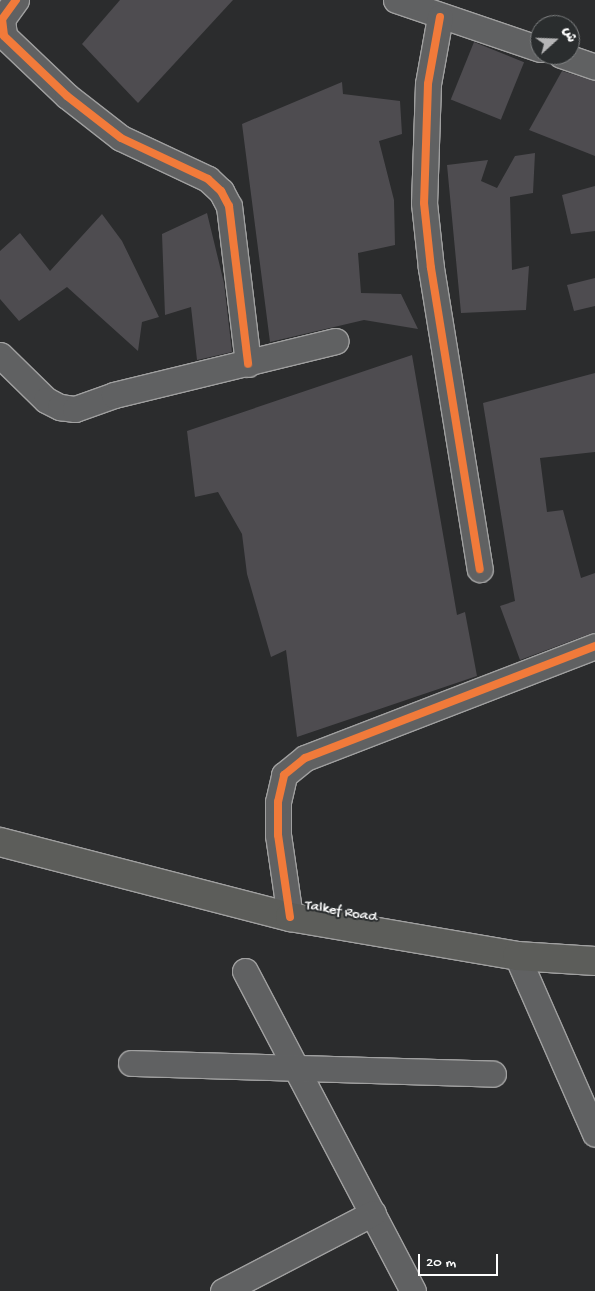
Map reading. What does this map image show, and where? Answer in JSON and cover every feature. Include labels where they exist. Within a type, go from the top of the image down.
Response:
[{"type":"main road","name":"Talkef Road","points":[[0,842],[290,917],[517,956],[595,961]]},
{"type":"street","points":[[16,0],[2,19],[4,36],[72,102],[121,138],[208,179],[221,191],[229,206],[248,364]]},
{"type":"street","points":[[396,0],[440,17],[530,46]]},
{"type":"street","points":[[440,17],[428,84],[424,203],[430,268],[480,569]]},
{"type":"street","points":[[580,62],[595,67]]},
{"type":"street","points":[[0,355],[46,400],[60,408],[74,409],[114,395],[248,364],[336,341]]},
{"type":"street","points":[[290,917],[278,835],[278,802],[284,775],[305,758],[595,646]]},
{"type":"street","points":[[517,956],[595,1134]]},
{"type":"street","points":[[245,971],[413,1291]]},
{"type":"street","points":[[131,1063],[296,1066],[493,1074]]},
{"type":"street","points":[[223,1291],[373,1213]]},
{"type":"building","points":[[120,0],[233,0],[138,103],[82,44]]},
{"type":"building","points":[[474,42],[524,62],[501,120],[451,99]]},
{"type":"building","points":[[562,71],[595,81],[595,156],[529,130]]},
{"type":"building","points":[[342,82],[343,94],[400,101],[402,134],[379,141],[394,200],[395,245],[358,253],[361,293],[401,294],[418,329],[364,320],[270,342],[242,124]]},
{"type":"building","points":[[535,153],[533,193],[510,197],[512,270],[529,266],[526,310],[461,313],[447,165],[488,160],[481,181],[497,188],[515,156]]},
{"type":"building","points":[[595,186],[595,231],[571,234],[562,195]]},
{"type":"building","points":[[207,213],[224,283],[232,352],[197,360],[191,307],[165,315],[162,234]]},
{"type":"building","points":[[102,214],[122,241],[159,317],[142,322],[138,351],[67,287],[19,321],[0,299],[0,251],[20,233],[50,271]]},
{"type":"building","points":[[595,278],[595,306],[574,311],[567,285]]},
{"type":"building","points":[[412,355],[457,615],[465,612],[477,676],[297,737],[286,650],[271,657],[247,574],[242,534],[218,492],[195,497],[187,431]]},
{"type":"building","points":[[595,373],[595,452],[540,458],[547,512],[563,510],[581,578],[595,573],[595,632],[520,660],[500,606],[515,601],[483,403]]},
{"type":"cycle path","points":[[16,0],[2,19],[4,36],[67,96],[121,138],[208,179],[221,191],[229,206],[248,364]]},
{"type":"cycle path","points":[[440,17],[428,84],[424,203],[431,268],[480,569]]},
{"type":"cycle path","points":[[290,917],[278,835],[278,802],[284,775],[305,758],[595,646]]}]
